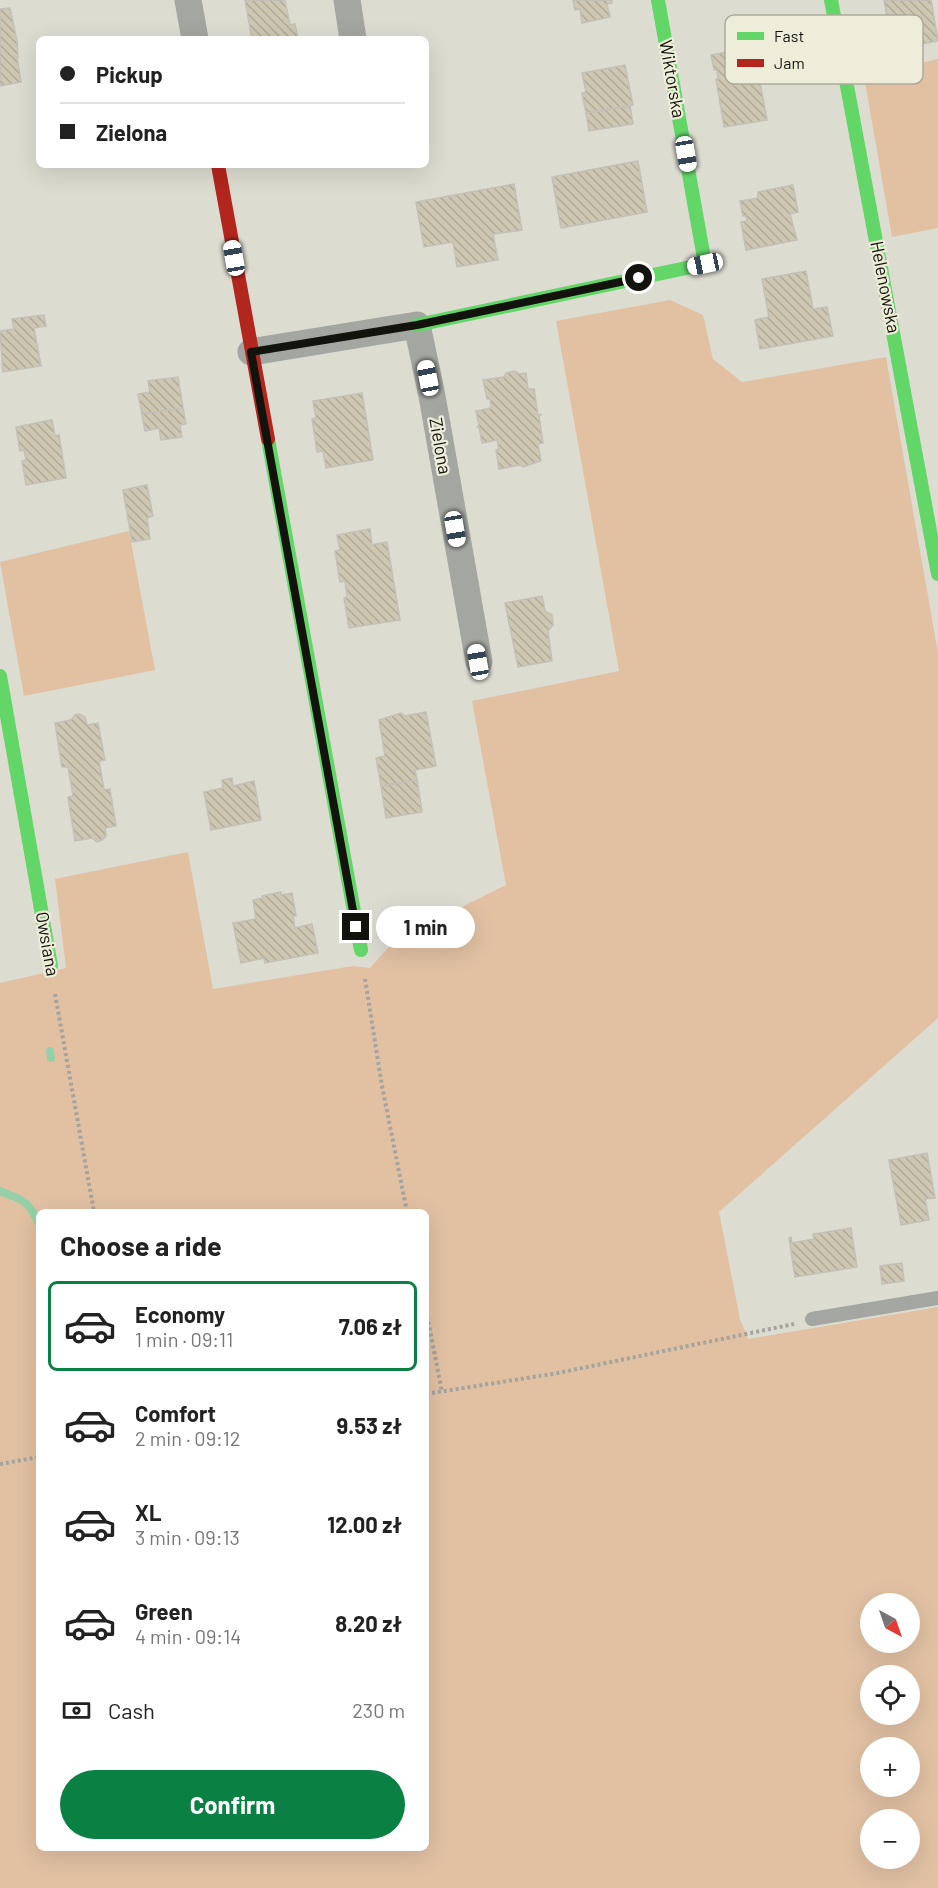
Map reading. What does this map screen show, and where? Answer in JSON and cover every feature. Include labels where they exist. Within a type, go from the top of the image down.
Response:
[{"type":"street","points":[[188,0],[194,36]]},
{"type":"street","points":[[347,0],[353,36]]},
{"type":"street","name":"Wiktorska","points":[[417,325],[705,264],[658,0]]},
{"type":"street","name":"Helenowska","points":[[831,0],[834,15]]},
{"type":"street","name":"Helenowska","points":[[847,84],[938,574]]},
{"type":"street","points":[[219,168],[360,950]]},
{"type":"street","points":[[251,352],[417,325]]},
{"type":"street","name":"Zielona","points":[[417,325],[432,396],[478,662]]},
{"type":"street","name":"Owsiana","points":[[0,676],[51,966]]},
{"type":"lane","points":[[812,1319],[938,1298]]},
{"type":"path","points":[[360,950],[382,1086],[406,1209]]},
{"type":"path","name":"Owsiana","points":[[51,966],[93,1209]]},
{"type":"path","points":[[429,1394],[558,1373],[812,1319]]},
{"type":"path","points":[[429,1325],[442,1392]]},
{"type":"path","points":[[0,1464],[36,1458]]},
{"type":"shaded area","points":[[938,59],[938,228],[892,237],[865,84],[923,84],[923,62]]},
{"type":"shaded area","points":[[670,300],[703,315],[713,359],[742,382],[886,357],[938,653],[938,1018],[719,1212],[740,1319],[748,1339],[938,1307],[938,1888],[0,1888],[0,983],[66,968],[55,879],[188,852],[213,989],[353,966],[370,968],[395,940],[506,885],[472,701],[619,671],[556,321]]},
{"type":"shaded area","points":[[129,531],[155,670],[24,696],[0,562]]},
{"type":"building","points":[[245,0],[285,0],[290,25],[295,24],[297,36],[251,36]]},
{"type":"building","points":[[573,0],[612,0],[612,3],[607,4],[610,17],[582,23],[580,9],[575,10]]},
{"type":"building","points":[[884,0],[931,0],[938,41],[923,44],[923,15],[886,15]]},
{"type":"building","points":[[10,8],[17,41],[21,82],[0,86],[0,9]]},
{"type":"building","points":[[725,52],[725,84],[760,84],[767,120],[724,127],[716,79],[718,79],[717,70],[714,70],[711,55]]},
{"type":"building","points":[[625,65],[633,105],[586,113],[582,93],[586,92],[582,73]]},
{"type":"building","points":[[630,106],[633,124],[589,131],[586,113]]},
{"type":"building","points":[[638,161],[647,212],[561,228],[552,177]]},
{"type":"building","points":[[514,184],[522,230],[493,234],[498,260],[457,267],[453,242],[424,247],[416,202]]},
{"type":"building","points":[[793,185],[798,212],[790,214],[797,240],[746,250],[741,222],[747,221],[746,216],[743,216],[740,201],[758,198],[758,192]]},
{"type":"building","points":[[806,271],[813,309],[827,307],[833,336],[760,349],[755,320],[769,317],[762,279]]},
{"type":"building","points":[[44,315],[46,326],[34,328],[41,366],[3,372],[0,331],[14,329],[12,319]]},
{"type":"building","points":[[515,371],[519,374],[526,373],[528,389],[534,389],[538,415],[542,414],[539,416],[543,443],[538,444],[541,461],[523,467],[520,465],[499,469],[497,440],[482,443],[479,427],[477,427],[479,426],[476,411],[491,408],[483,380],[504,377],[506,373]]},
{"type":"building","points":[[178,377],[183,408],[142,414],[138,394],[150,392],[148,381]]},
{"type":"building","points":[[362,393],[373,460],[326,468],[323,451],[317,452],[312,419],[316,418],[313,401]]},
{"type":"building","points":[[183,408],[186,424],[180,425],[182,437],[161,440],[159,428],[145,431],[142,414]]},
{"type":"building","points":[[52,420],[55,436],[59,435],[66,478],[26,485],[22,461],[26,460],[24,450],[20,451],[16,427]]},
{"type":"building","points":[[147,485],[153,516],[147,518],[150,539],[132,542],[123,490]]},
{"type":"building","points":[[370,529],[372,545],[387,542],[400,620],[349,628],[344,598],[347,597],[345,581],[340,582],[335,551],[340,550],[337,535]]},
{"type":"building","points":[[542,596],[545,611],[552,615],[553,625],[548,631],[552,661],[518,667],[505,603]]},
{"type":"building","points":[[426,712],[436,766],[415,770],[417,780],[381,786],[376,758],[385,756],[379,720],[401,713],[405,716]]},
{"type":"building","points":[[80,714],[85,717],[87,725],[98,723],[105,760],[99,761],[104,790],[110,789],[116,826],[105,828],[106,836],[97,842],[92,838],[75,841],[68,797],[73,796],[68,767],[62,767],[55,723],[71,720],[75,715]]},
{"type":"building","points":[[232,778],[233,786],[254,781],[261,820],[211,830],[204,792],[223,788],[222,780]]},
{"type":"building","points":[[417,780],[422,812],[386,818],[381,786]]},
{"type":"building","points":[[281,892],[281,895],[292,893],[296,916],[293,916],[295,928],[312,924],[318,953],[265,963],[264,958],[241,963],[233,923],[256,919],[253,900]]},
{"type":"building","points":[[927,1153],[935,1198],[925,1199],[929,1220],[901,1225],[889,1160]]},
{"type":"building","points":[[851,1228],[857,1267],[795,1277],[789,1238],[791,1237],[792,1243],[814,1239],[813,1234]]},
{"type":"building","points":[[902,1263],[904,1281],[882,1284],[880,1266]]},
{"type":"waterway","points":[[50,1051],[51,1058]]},
{"type":"waterway","points":[[0,1191],[24,1202],[36,1218]]},
{"type":"traffic: fast","points":[[417,325],[705,264],[658,0]]},
{"type":"traffic: fast","points":[[831,0],[834,15]]},
{"type":"traffic: fast","points":[[847,84],[938,574]]},
{"type":"traffic: fast","points":[[268,439],[361,950]]},
{"type":"traffic: fast","points":[[0,676],[51,966]]},
{"type":"traffic: jam","points":[[219,168],[268,439]]},
{"type":"route","points":[[356,927],[251,352],[417,325],[639,278]]}]
